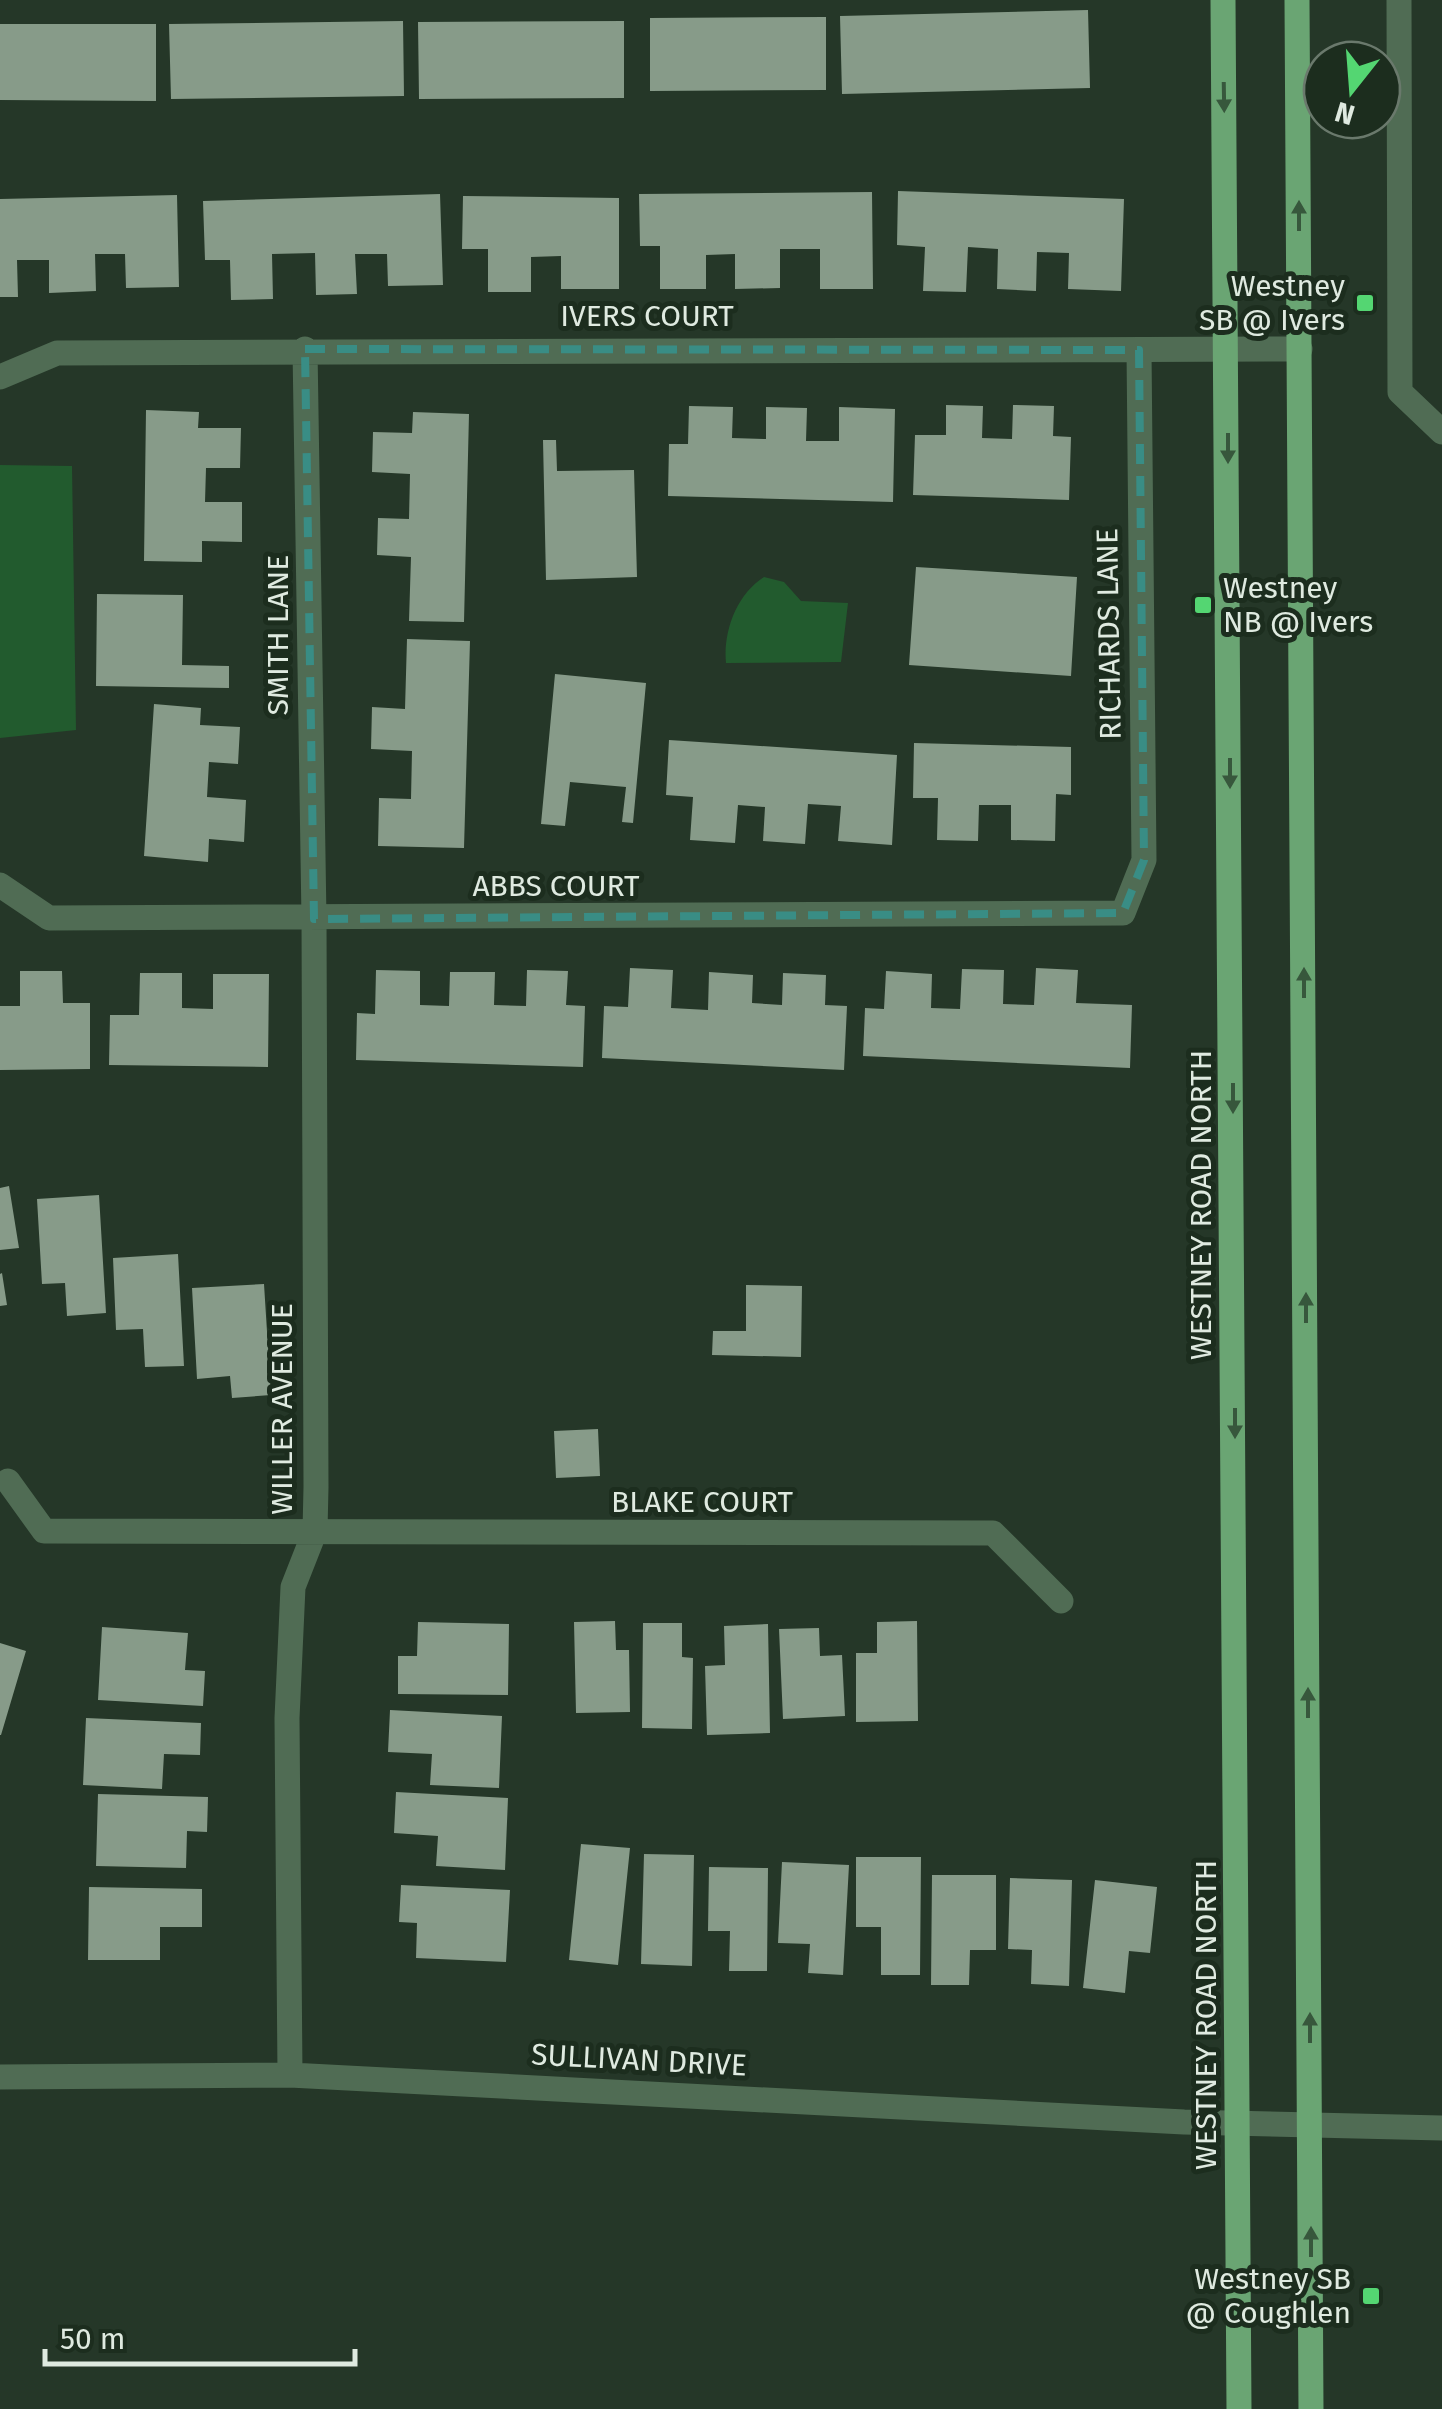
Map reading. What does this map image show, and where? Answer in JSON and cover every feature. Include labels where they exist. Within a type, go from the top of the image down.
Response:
[{"type":"main road","name":"WESTNEY ROAD NORTH","points":[[1223,0],[1239,2409]]},
{"type":"main road","points":[[1298,0],[1312,2409]]},
{"type":"street","points":[[1398,0],[1400,392],[1442,432]]},
{"type":"street","name":"IVERS COURT","points":[[0,378],[57,353],[1300,349]]},
{"type":"street","name":"SMITH LANE","points":[[305,350],[314,920]]},
{"type":"street","name":"RICHARDS LANE","points":[[1123,913],[1144,860],[1139,350]]},
{"type":"street","name":"ABBS COURT","points":[[0,885],[50,918],[314,920],[1123,913]]},
{"type":"street","name":"WILLER AVENUE","points":[[290,2074],[287,1718],[293,1587],[315,1531],[314,920]]},
{"type":"street","name":"BLAKE COURT","points":[[8,1480],[44,1531],[993,1533],[1061,1601]]},
{"type":"street","name":"SULLIVAN DRIVE","points":[[0,2077],[290,2074],[1274,2126],[1442,2128]]},
{"type":"highlighted area","points":[[305,349],[1139,350],[1144,860],[1123,913],[314,919]]},
{"type":"green space","points":[[0,465],[72,466],[76,730],[0,738]]},
{"type":"green space","points":[[764,577],[784,582],[801,601],[848,603],[841,662],[726,663],[733,615],[746,594]]},
{"type":"building","points":[[1088,10],[1090,88],[842,94],[840,16]]},
{"type":"building","points":[[826,17],[826,90],[650,91],[650,18]]},
{"type":"building","points":[[403,21],[404,96],[171,99],[169,24]]},
{"type":"building","points":[[624,21],[624,98],[419,99],[418,22]]},
{"type":"building","points":[[0,24],[156,24],[156,101],[0,100]]},
{"type":"building","points":[[898,191],[1124,199],[1121,291],[1068,289],[1069,253],[1037,252],[1036,291],[997,289],[998,249],[968,247],[966,292],[923,291],[925,247],[897,245]]},
{"type":"building","points":[[872,192],[873,289],[820,289],[820,249],[780,249],[780,288],[735,289],[735,254],[706,255],[706,289],[660,289],[660,246],[640,246],[639,194]]},
{"type":"building","points":[[440,194],[443,285],[388,286],[387,254],[355,254],[357,294],[316,295],[315,253],[272,254],[273,299],[231,300],[230,260],[205,260],[203,201]]},
{"type":"building","points":[[177,195],[179,287],[126,288],[125,254],[95,254],[96,291],[49,293],[49,260],[17,260],[18,297],[0,297],[0,199]]},
{"type":"building","points":[[463,196],[619,198],[619,289],[561,289],[561,256],[531,257],[531,292],[488,292],[488,249],[462,249]]},
{"type":"building","points":[[946,405],[983,406],[982,438],[1012,439],[1013,405],[1054,406],[1053,436],[1071,437],[1069,500],[913,495],[915,435],[946,435]]},
{"type":"building","points":[[689,406],[733,407],[732,438],[766,439],[766,407],[807,408],[806,441],[839,441],[839,407],[895,409],[893,502],[668,496],[669,444],[688,444]]},
{"type":"building","points":[[146,410],[199,412],[198,428],[241,428],[240,468],[206,468],[205,502],[242,502],[242,542],[202,541],[202,562],[144,561]]},
{"type":"building","points":[[413,412],[469,414],[464,622],[409,621],[411,557],[377,555],[378,518],[409,519],[410,474],[372,472],[373,432],[412,433]]},
{"type":"building","points":[[543,440],[556,440],[557,471],[634,470],[637,577],[546,580]]},
{"type":"building","points":[[916,567],[1077,577],[1071,676],[909,665]]},
{"type":"building","points":[[97,594],[183,595],[182,665],[229,666],[229,688],[96,686]]},
{"type":"building","points":[[407,639],[470,641],[464,848],[378,846],[379,798],[411,799],[412,751],[371,749],[372,707],[405,709]]},
{"type":"building","points":[[555,674],[646,683],[633,823],[622,822],[626,787],[570,782],[565,826],[541,824]]},
{"type":"building","points":[[154,704],[201,708],[200,725],[240,727],[238,764],[209,762],[207,797],[246,800],[244,842],[209,839],[208,862],[144,856]]},
{"type":"building","points":[[669,740],[897,755],[892,845],[838,841],[841,806],[808,804],[805,844],[763,841],[765,807],[738,805],[735,843],[690,840],[693,797],[666,795]]},
{"type":"building","points":[[914,743],[1071,747],[1071,795],[1056,794],[1055,841],[1011,840],[1011,805],[979,805],[978,841],[937,840],[938,798],[913,798]]},
{"type":"building","points":[[630,968],[673,970],[671,1008],[708,1010],[709,972],[753,975],[752,1003],[782,1005],[783,973],[826,975],[825,1005],[847,1006],[844,1070],[602,1058],[604,1006],[628,1007]]},
{"type":"building","points":[[1036,968],[1078,970],[1076,1003],[1132,1005],[1130,1068],[863,1056],[865,1008],[884,1009],[886,971],[932,974],[931,1008],[960,1009],[962,969],[1004,970],[1003,1004],[1034,1005]]},
{"type":"building","points":[[376,970],[420,971],[420,1005],[449,1006],[450,972],[495,972],[494,1005],[526,1006],[527,970],[568,971],[566,1005],[585,1006],[583,1067],[356,1060],[357,1013],[375,1014]]},
{"type":"building","points":[[20,971],[62,971],[63,1003],[90,1003],[90,1069],[0,1070],[0,1006],[20,1006]]},
{"type":"building","points":[[140,973],[182,973],[182,1008],[213,1009],[213,974],[269,974],[268,1067],[109,1065],[110,1015],[139,1015]]},
{"type":"building","points":[[9,1186],[19,1248],[0,1250],[0,1188]]},
{"type":"building","points":[[99,1195],[106,1313],[67,1316],[65,1283],[42,1284],[37,1199]]},
{"type":"building","points":[[178,1254],[184,1366],[145,1367],[143,1329],[116,1330],[113,1258]]},
{"type":"building","points":[[0,1274],[7,1305],[0,1306]]},
{"type":"building","points":[[264,1284],[271,1395],[232,1398],[230,1376],[197,1379],[192,1288]]},
{"type":"building","points":[[746,1285],[802,1286],[801,1357],[712,1355],[713,1331],[746,1331]]},
{"type":"building","points":[[598,1429],[600,1476],[556,1478],[554,1431]]},
{"type":"building","points":[[615,1621],[616,1650],[629,1650],[630,1712],[576,1713],[574,1622]]},
{"type":"building","points":[[917,1621],[918,1721],[856,1722],[856,1653],[877,1653],[877,1622]]},
{"type":"building","points":[[418,1622],[509,1624],[508,1695],[398,1694],[398,1656],[417,1656]]},
{"type":"building","points":[[643,1623],[682,1623],[682,1657],[693,1658],[692,1729],[642,1728]]},
{"type":"building","points":[[768,1624],[770,1733],[707,1735],[705,1666],[725,1665],[724,1626]]},
{"type":"building","points":[[102,1627],[188,1633],[185,1670],[205,1671],[203,1706],[98,1700]]},
{"type":"building","points":[[819,1628],[820,1656],[842,1655],[845,1716],[783,1719],[779,1629]]},
{"type":"building","points":[[0,1643],[26,1651],[1,1735],[0,1735]]},
{"type":"building","points":[[390,1710],[502,1716],[499,1788],[430,1785],[432,1754],[388,1752]]},
{"type":"building","points":[[86,1718],[201,1723],[200,1755],[164,1754],[162,1789],[83,1785]]},
{"type":"building","points":[[396,1792],[508,1798],[505,1870],[436,1866],[438,1836],[394,1833]]},
{"type":"building","points":[[98,1794],[208,1797],[207,1832],[187,1831],[186,1868],[96,1866]]},
{"type":"building","points":[[581,1844],[630,1848],[618,1965],[569,1960]]},
{"type":"building","points":[[644,1854],[694,1855],[692,1966],[641,1964]]},
{"type":"building","points":[[856,1857],[921,1857],[920,1975],[881,1975],[881,1927],[856,1927]]},
{"type":"building","points":[[782,1862],[849,1865],[843,1975],[808,1973],[810,1944],[778,1943]]},
{"type":"building","points":[[709,1867],[768,1868],[767,1971],[729,1971],[730,1931],[708,1931]]},
{"type":"building","points":[[932,1875],[996,1875],[996,1950],[970,1950],[969,1985],[931,1985]]},
{"type":"building","points":[[1010,1878],[1072,1880],[1069,1986],[1031,1984],[1032,1950],[1008,1949]]},
{"type":"building","points":[[1095,1880],[1157,1887],[1150,1953],[1129,1951],[1125,1993],[1083,1988]]},
{"type":"building","points":[[401,1885],[510,1890],[506,1962],[416,1958],[417,1923],[399,1922]]},
{"type":"building","points":[[89,1887],[202,1889],[202,1927],[160,1927],[160,1960],[88,1960]]},
{"type":"place","name":"Westney SB @ Ivers","points":[[1365,303]]},
{"type":"place","name":"Westney NB @ Ivers","points":[[1203,605]]},
{"type":"place","name":"Westney SB @ Coughlen","points":[[1371,2296]]}]
